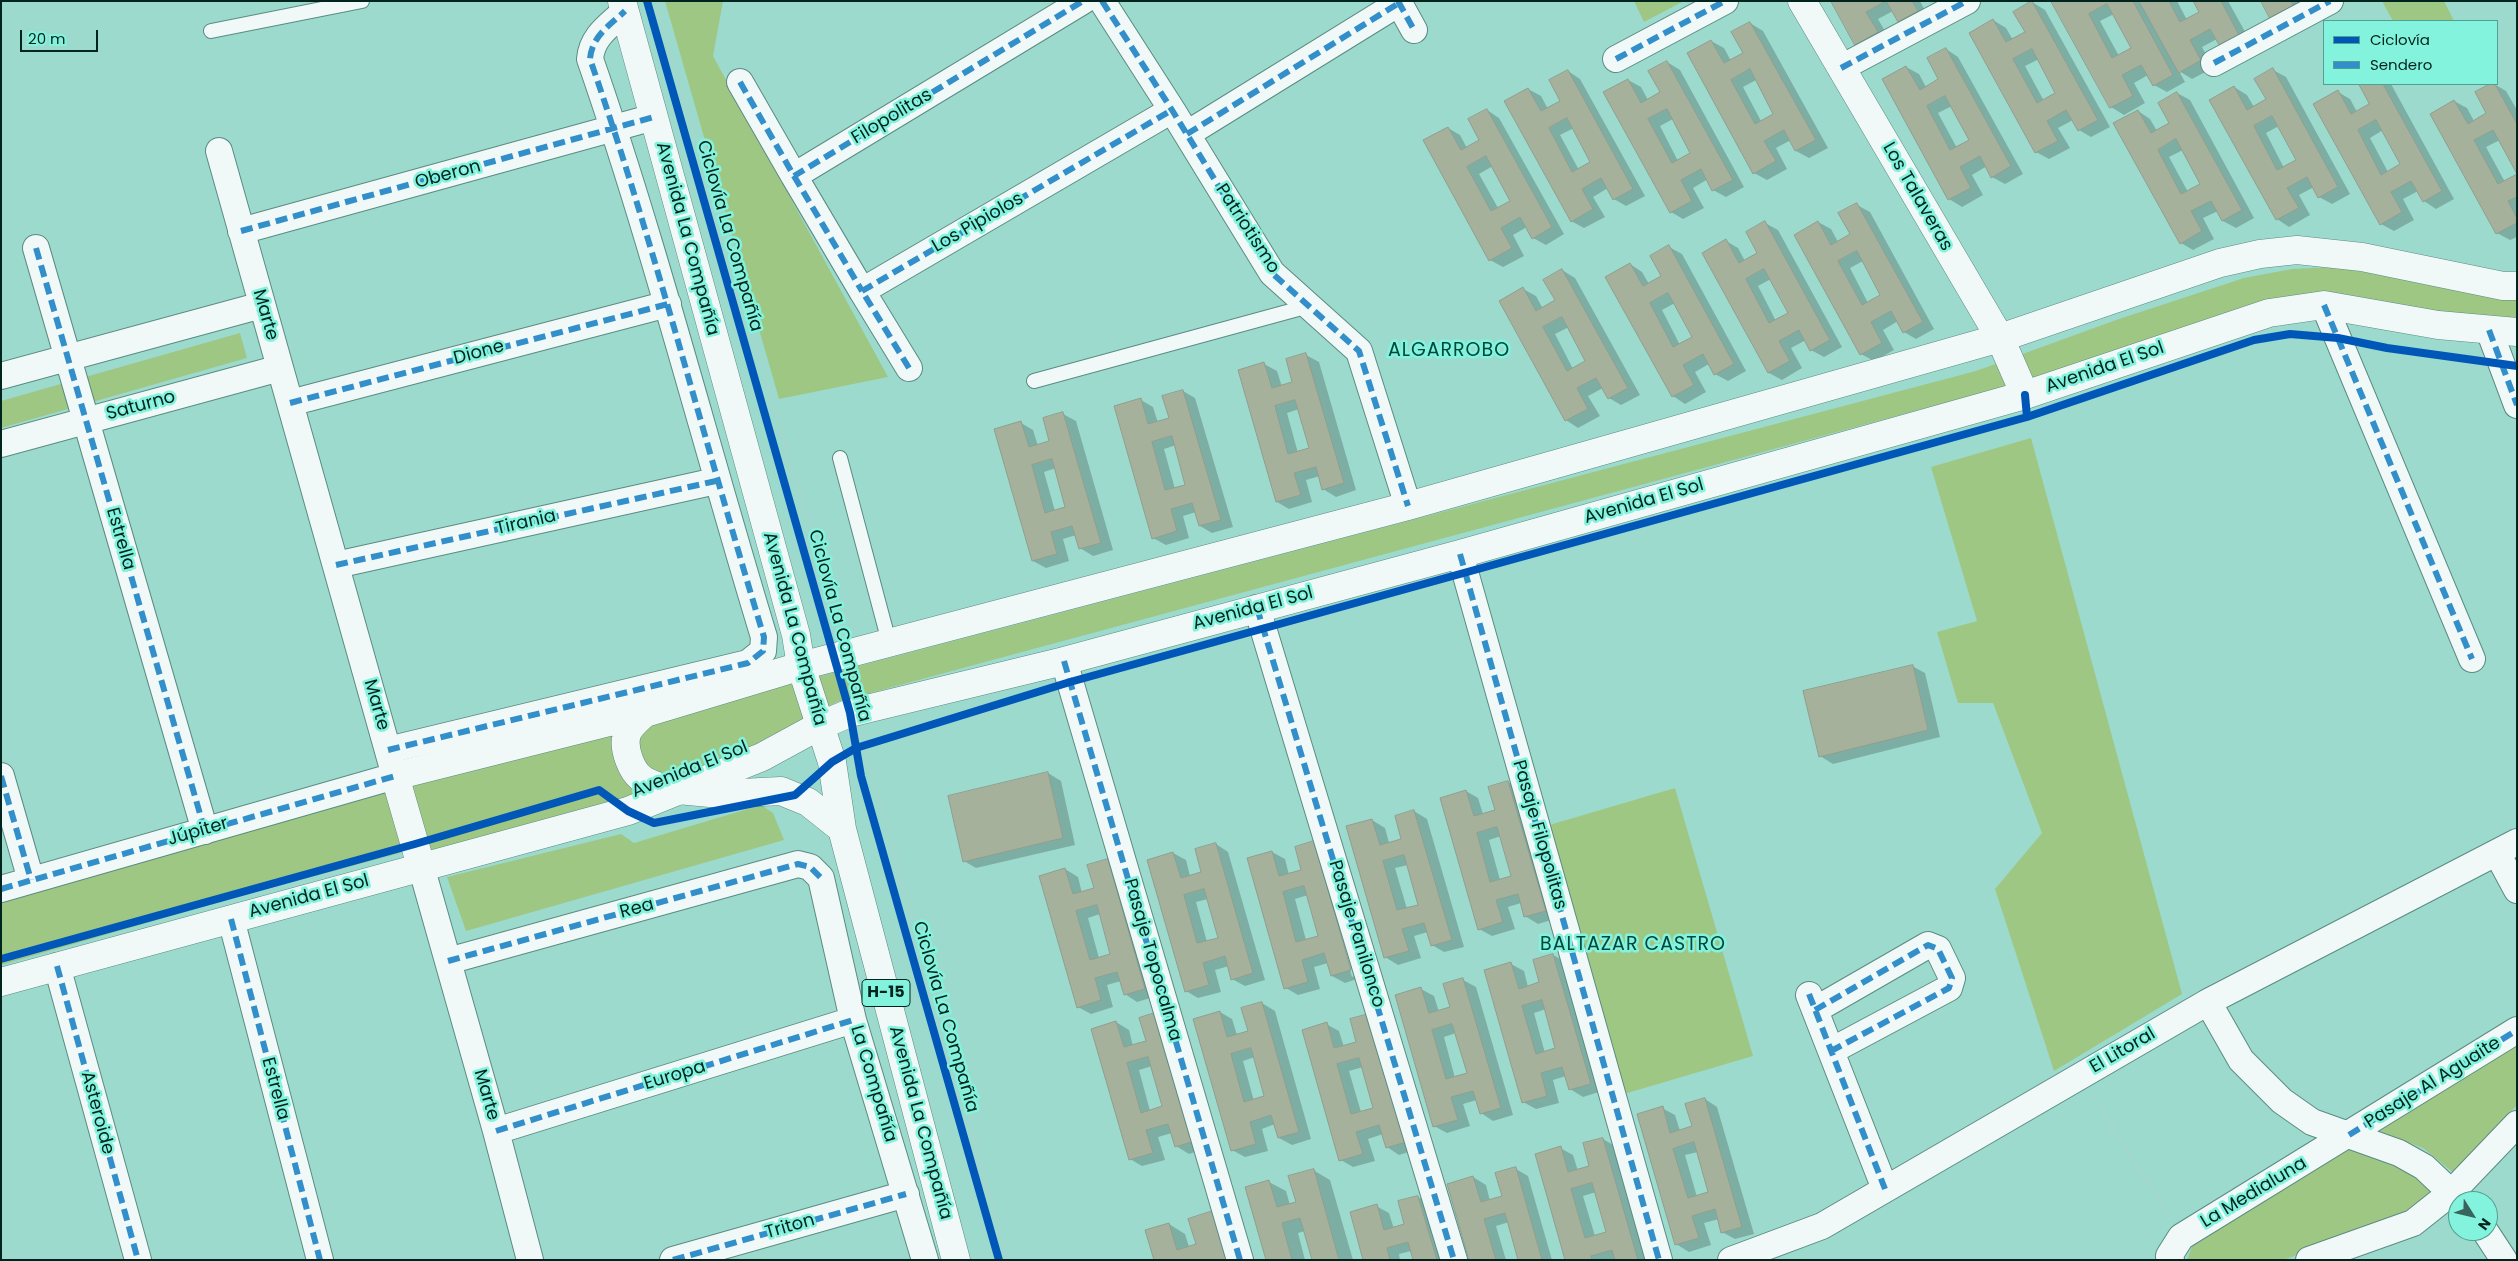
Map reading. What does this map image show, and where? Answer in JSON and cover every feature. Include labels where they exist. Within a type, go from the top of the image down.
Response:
[{"type":"main road","name":"Los Talaveras","points":[[1802,1],[2000,338],[2025,395]]},
{"type":"main road","name":"Avenida La Compañía","points":[[631,4],[665,111],[796,635],[801,666],[832,762],[842,829],[956,1260]]},
{"type":"main road","points":[[395,776],[645,713],[848,652],[1408,506],[2000,338],[2220,263],[2260,254],[2297,250],[2362,257],[2503,286],[2517,286]]},
{"type":"main road","name":"Avenida El Sol","points":[[1,982],[628,811],[762,757],[819,726],[865,710],[1064,661],[1460,554],[2025,395],[2269,313],[2324,305],[2438,325],[2517,332]]},
{"type":"main road","points":[[645,713],[633,724],[626,737],[628,758],[634,770],[641,778],[658,787],[721,794],[781,791],[808,802],[842,829]]},
{"type":"main road","name":"Marte","points":[[395,776],[421,866]]},
{"type":"street","name":"Filopolitas","points":[[794,176],[1083,1]]},
{"type":"street","name":"Patriotismo","points":[[1102,1],[1172,110],[1272,273],[1359,351],[1408,506]]},
{"type":"street","points":[[1616,59],[1725,1]]},
{"type":"street","points":[[1841,68],[1967,1]]},
{"type":"street","points":[[2214,63],[2330,1]]},
{"type":"street","points":[[1187,134],[1398,2],[1414,30]]},
{"type":"street","points":[[388,750],[748,663],[763,651],[764,637],[716,481],[668,304],[590,59],[590,52],[597,37],[631,4]]},
{"type":"street","points":[[740,82],[909,368]]},
{"type":"street","name":"Los Pipiolos","points":[[862,291],[1172,110]]},
{"type":"street","name":"Oberon","points":[[241,231],[614,130],[665,111]]},
{"type":"street","name":"Marte","points":[[219,151],[395,776]]},
{"type":"street","name":"Estrella","points":[[36,248],[205,830]]},
{"type":"street","points":[[1,376],[262,304]]},
{"type":"street","name":"Dione","points":[[290,403],[668,304]]},
{"type":"street","points":[[2324,305],[2472,659]]},
{"type":"street","points":[[2489,330],[2517,405]]},
{"type":"street","name":"Saturno","points":[[1,444],[280,368]]},
{"type":"street","name":"Tirania","points":[[336,566],[716,481]]},
{"type":"street","name":"Pasaje Filopolitas","points":[[1460,554],[1659,1260]]},
{"type":"street","name":"Pasaje Panilonco","points":[[1257,608],[1454,1260]]},
{"type":"street","name":"Pasaje Topocalma","points":[[1064,661],[1240,1260]]},
{"type":"street","points":[[1,776],[32,880]]},
{"type":"street","name":"Júpiter","points":[[1,889],[395,776]]},
{"type":"street","points":[[2507,848],[2517,890]]},
{"type":"street","name":"El Litoral","points":[[1731,1260],[1822,1226],[2208,1002],[2507,848]]},
{"type":"street","name":"Rea","points":[[448,960],[798,864],[810,867],[821,878]]},
{"type":"street","name":"Marte","points":[[421,866],[496,1131],[530,1260]]},
{"type":"street","name":"La Compañía","points":[[821,878],[853,1020],[925,1260]]},
{"type":"street","name":"Estrella","points":[[231,918],[320,1260]]},
{"type":"street","points":[[1831,1051],[1949,988],[1952,978],[1938,949],[1928,944],[1812,1002],[1831,1051],[1885,1189]]},
{"type":"street","name":"Asteroide","points":[[57,966],[138,1260]]},
{"type":"street","points":[[2208,1002],[2241,1060],[2282,1100],[2312,1122],[2408,1158],[2424,1167],[2450,1191]]},
{"type":"street","name":"Europa","points":[[496,1131],[853,1020]]},
{"type":"street","name":"Pasaje Al Aguaite","points":[[2349,1135],[2517,1030]]},
{"type":"street","points":[[2461,1191],[2517,1124]]},
{"type":"street","name":"La Medialuna","points":[[2176,1248],[2349,1135]]},
{"type":"street","name":"Triton","points":[[673,1260],[906,1194]]},
{"type":"street","points":[[2309,1260],[2413,1223],[2448,1202]]},
{"type":"street","points":[[2492,1241],[2504,1260]]},
{"type":"lane","points":[[211,31],[362,1]]},
{"type":"lane","points":[[1034,381],[1309,306]]},
{"type":"lane","points":[[840,458],[889,642]]},
{"type":"path","points":[[655,1],[848,652]]},
{"type":"path","points":[[631,4],[665,111]]},
{"type":"path","points":[[865,710],[865,746],[1007,1260]]},
{"type":"path","points":[[832,762],[874,743]]},
{"type":"path","points":[[2080,1075],[2176,1248]]},
{"type":"green space","points":[[665,1],[723,1],[713,56],[888,377],[779,399]]},
{"type":"green space","points":[[1634,1],[1684,1],[1644,22]]},
{"type":"green space","points":[[2382,1],[2444,1],[2454,20],[2392,20]]},
{"type":"green space","points":[[2332,267],[2517,295],[2517,321],[2463,318],[2337,297],[837,702],[677,787],[416,864],[411,850],[237,897],[1,965],[1,898],[648,715],[825,675],[1976,371],[2116,320],[2244,278],[2292,269]]},
{"type":"green space","points":[[240,333],[247,358],[1,428],[1,401]]},
{"type":"green space","points":[[2031,438],[2182,994],[2054,1071],[1995,889],[2042,833],[1993,703],[1958,703],[1937,632],[1977,621],[1931,467]]},
{"type":"green space","points":[[1675,788],[1753,1056],[1607,1099],[1529,831]]},
{"type":"green space","points":[[761,805],[773,813],[784,840],[466,931],[447,877],[621,834],[634,843]]},
{"type":"green space","points":[[2517,1042],[2517,1105],[2454,1173],[2423,1148],[2376,1130]]},
{"type":"green space","points":[[2352,1146],[2421,1175],[2432,1191],[2403,1218],[2283,1260],[2187,1260],[2194,1241]]},
{"type":"building","points":[[1831,1],[1886,1],[1866,12],[1878,32],[1855,45]]},
{"type":"building","points":[[1886,1],[1912,1],[1918,11],[1898,22]]},
{"type":"building","points":[[2032,1],[2098,120],[2078,131],[2066,110],[2047,121],[2058,141],[2035,153],[1969,33],[1993,19],[2006,42],[2025,32],[2013,12]],"holes":[[[2032,49],[2055,93],[2037,103],[2013,59]]]},
{"type":"building","points":[[2051,1],[2133,1],[2173,75],[2153,86],[2141,65],[2122,75],[2133,96],[2110,108]],"holes":[[[2107,4],[2131,48],[2112,58],[2089,14]]]},
{"type":"building","points":[[2139,1],[2169,1],[2180,22],[2199,12],[2193,1],[2221,1],[2241,39],[2222,50],[2210,29],[2190,40],[2201,60],[2179,73]]},
{"type":"building","points":[[2261,1],[2291,1],[2294,8],[2271,20]]},
{"type":"building","points":[[1750,22],[1816,140],[1795,151],[1784,130],[1764,141],[1776,161],[1753,174],[1687,53],[1711,40],[1724,63],[1743,53],[1731,32]],"holes":[[[1750,69],[1773,114],[1755,124],[1731,80]]]},
{"type":"building","points":[[1946,48],[2011,166],[1991,178],[1980,156],[1960,167],[1971,188],[1948,200],[1882,79],[1906,66],[1920,90],[1938,79],[1927,58]],"holes":[[[1945,96],[1969,140],[1950,150],[1927,106]]]},
{"type":"building","points":[[1667,61],[1733,180],[1712,191],[1701,169],[1681,180],[1692,201],[1670,213],[1603,92],[1628,79],[1641,103],[1660,92],[1648,71]],"holes":[[[1667,109],[1690,153],[1672,163],[1648,119]]]},
{"type":"building","points":[[2273,68],[2338,187],[2318,198],[2307,177],[2287,188],[2299,208],[2276,220],[2209,100],[2234,86],[2247,110],[2266,99],[2254,79]],"holes":[[[2272,116],[2296,160],[2277,170],[2254,126]]]},
{"type":"building","points":[[1568,70],[1633,189],[1613,200],[1601,178],[1582,189],[1593,209],[1571,222],[1504,101],[1528,88],[1541,111],[1560,101],[1549,80]],"holes":[[[1567,118],[1590,162],[1572,172],[1549,128]]]},
{"type":"building","points":[[2360,85],[2384,85],[2442,191],[2423,202],[2411,181],[2391,192],[2402,212],[2380,225],[2313,104],[2338,90],[2351,114],[2369,104]],"holes":[[[2376,120],[2400,164],[2381,175],[2358,130]]]},
{"type":"building","points":[[2488,85],[2496,85],[2517,124],[2517,174],[2517,197],[2508,201],[2517,218],[2517,223],[2496,234],[2430,114],[2454,100],[2468,124],[2486,113],[2475,92]],"holes":[[[2493,130],[2517,174],[2498,184],[2474,140]]]},
{"type":"building","points":[[2177,92],[2242,210],[2222,221],[2211,201],[2191,211],[2202,231],[2180,244],[2113,123],[2138,110],[2151,133],[2169,123],[2158,103]],"holes":[[[2176,139],[2200,184],[2181,194],[2158,150]]]},
{"type":"building","points":[[1487,109],[1552,227],[1532,239],[1520,217],[1501,228],[1512,248],[1489,261],[1423,140],[1448,127],[1461,150],[1479,140],[1468,119]],"holes":[[[1486,156],[1510,201],[1491,211],[1467,167]]]},
{"type":"building","points":[[1857,203],[1923,322],[1903,333],[1891,311],[1871,322],[1882,343],[1860,355],[1794,235],[1818,221],[1831,245],[1850,234],[1838,213]],"holes":[[[1857,251],[1880,295],[1862,305],[1838,261]]]},
{"type":"building","points":[[1765,221],[1830,340],[1810,351],[1799,330],[1779,341],[1790,361],[1768,373],[1702,253],[1726,239],[1739,263],[1757,253],[1746,232]],"holes":[[[1764,269],[1788,313],[1769,323],[1746,279]]]},
{"type":"building","points":[[1669,245],[1734,364],[1714,375],[1703,354],[1683,365],[1694,385],[1672,397],[1605,277],[1630,263],[1643,286],[1661,276],[1650,256]],"holes":[[[1668,293],[1692,337],[1673,347],[1650,303]]]},
{"type":"building","points":[[1562,269],[1628,388],[1608,399],[1596,378],[1577,388],[1588,409],[1565,421],[1499,301],[1523,287],[1536,311],[1555,300],[1543,280]],"holes":[[[1562,317],[1585,361],[1567,371],[1543,327]]]},
{"type":"building","points":[[1306,353],[1344,483],[1322,490],[1316,467],[1294,473],[1301,495],[1276,502],[1238,370],[1264,362],[1272,388],[1292,382],[1286,359]],"holes":[[[1295,400],[1309,448],[1288,454],[1275,406]]]},
{"type":"building","points":[[1183,390],[1221,520],[1199,526],[1192,503],[1171,509],[1177,531],[1152,539],[1114,406],[1141,398],[1148,424],[1169,418],[1162,396]],"holes":[[[1172,436],[1185,485],[1165,490],[1152,442]]]},
{"type":"building","points":[[1063,412],[1101,543],[1079,549],[1072,526],[1051,532],[1057,554],[1032,561],[994,429],[1021,421],[1029,447],[1049,441],[1043,418]],"holes":[[[1052,459],[1065,507],[1045,513],[1032,465]]]},
{"type":"building","points":[[1913,665],[1928,730],[1819,757],[1803,691]]},
{"type":"building","points":[[1048,772],[1063,838],[963,862],[948,796]]},
{"type":"building","points":[[1508,781],[1546,911],[1524,917],[1518,894],[1496,900],[1503,922],[1478,930],[1440,798],[1466,790],[1474,816],[1495,810],[1488,787]],"holes":[[[1497,827],[1511,876],[1490,882],[1477,833]]]},
{"type":"building","points":[[1414,810],[1452,940],[1431,946],[1424,923],[1402,929],[1409,951],[1384,958],[1346,826],[1372,819],[1380,845],[1401,839],[1395,816]],"holes":[[[1404,855],[1418,905],[1397,910],[1383,861]]]},
{"type":"building","points":[[1314,841],[1351,970],[1331,976],[1324,953],[1302,960],[1308,982],[1284,989],[1247,858],[1272,851],[1279,876],[1301,870],[1295,847]],"holes":[[[1304,886],[1318,936],[1296,942],[1283,892]]]},
{"type":"building","points":[[1216,843],[1253,973],[1231,980],[1225,956],[1203,963],[1209,985],[1185,992],[1147,860],[1173,852],[1181,878],[1201,872],[1195,849]],"holes":[[[1204,889],[1218,938],[1197,943],[1184,895]]]},
{"type":"building","points":[[1108,859],[1145,989],[1124,995],[1117,972],[1095,978],[1101,1000],[1077,1008],[1039,876],[1065,868],[1073,894],[1094,888],[1087,865]],"holes":[[[1097,905],[1110,954],[1090,960],[1076,911]]]},
{"type":"building","points":[[1553,954],[1591,1084],[1569,1090],[1562,1067],[1541,1073],[1547,1096],[1522,1103],[1484,970],[1511,962],[1519,989],[1539,982],[1533,960]],"holes":[[[1542,1000],[1555,1048],[1536,1054],[1522,1006]]]},
{"type":"building","points":[[1463,978],[1501,1108],[1480,1114],[1473,1091],[1451,1097],[1458,1120],[1433,1127],[1395,995],[1421,987],[1429,1013],[1450,1007],[1443,984]],"holes":[[[1452,1024],[1467,1073],[1446,1079],[1432,1030]]]},
{"type":"building","points":[[1262,1002],[1299,1132],[1278,1138],[1271,1115],[1250,1122],[1256,1144],[1231,1151],[1193,1019],[1220,1011],[1227,1037],[1248,1031],[1241,1008]],"holes":[[[1251,1048],[1264,1096],[1244,1102],[1231,1054]]]},
{"type":"building","points":[[1158,1012],[1195,1141],[1175,1147],[1168,1124],[1146,1130],[1153,1153],[1129,1160],[1091,1029],[1116,1021],[1124,1047],[1146,1041],[1139,1018]],"holes":[[[1148,1057],[1162,1106],[1141,1113],[1127,1063]]]},
{"type":"building","points":[[1369,1014],[1406,1142],[1386,1148],[1379,1125],[1356,1132],[1363,1154],[1339,1161],[1302,1030],[1327,1022],[1334,1048],[1356,1042],[1350,1019]],"holes":[[[1359,1058],[1373,1108],[1351,1114],[1337,1064]]]},
{"type":"building","points":[[1705,1098],[1742,1227],[1721,1233],[1715,1209],[1692,1216],[1699,1238],[1675,1245],[1637,1114],[1663,1106],[1670,1133],[1692,1126],[1685,1104]],"holes":[[[1694,1142],[1708,1192],[1688,1198],[1673,1149]]]},
{"type":"building","points":[[1603,1138],[1638,1260],[1615,1260],[1612,1250],[1591,1256],[1592,1260],[1565,1260],[1535,1154],[1561,1146],[1568,1172],[1589,1166],[1583,1143]],"holes":[[[1592,1183],[1606,1232],[1585,1238],[1571,1189]]]},
{"type":"building","points":[[1516,1167],[1542,1260],[1518,1260],[1505,1213],[1484,1219],[1496,1260],[1469,1260],[1447,1184],[1473,1176],[1481,1202],[1502,1196],[1495,1173]]},
{"type":"building","points":[[1314,1169],[1339,1260],[1312,1260],[1300,1218],[1282,1223],[1292,1260],[1266,1260],[1245,1187],[1269,1180],[1277,1207],[1296,1202],[1288,1176]]},
{"type":"building","points":[[1418,1196],[1437,1260],[1413,1260],[1408,1242],[1387,1248],[1390,1260],[1363,1260],[1350,1212],[1377,1204],[1384,1230],[1404,1224],[1398,1201]]},
{"type":"building","points":[[1213,1211],[1227,1260],[1154,1260],[1145,1230],[1169,1223],[1177,1250],[1196,1244],[1188,1219]]},
{"type":"marked path","points":[[740,82],[794,176],[1083,1]]},
{"type":"marked path","points":[[1102,1],[1172,110],[1272,273],[1359,351],[1408,506]]},
{"type":"marked path","points":[[1398,1],[1414,30]]},
{"type":"marked path","points":[[1616,59],[1725,1]]},
{"type":"marked path","points":[[1841,68],[1967,1]]},
{"type":"marked path","points":[[2214,63],[2330,1]]},
{"type":"marked path","points":[[1187,134],[1399,3]]},
{"type":"marked path","points":[[388,750],[748,663],[763,651],[764,637],[659,274],[590,59],[591,51],[598,38],[625,11]]},
{"type":"marked path","points":[[909,368],[862,291],[1172,110]]},
{"type":"marked path","points":[[241,231],[654,117]]},
{"type":"marked path","points":[[794,176],[862,291]]},
{"type":"marked path","points":[[36,248],[205,831]]},
{"type":"marked path","points":[[290,403],[668,304]]},
{"type":"marked path","points":[[2324,305],[2472,659]]},
{"type":"marked path","points":[[2489,330],[2517,405]]},
{"type":"marked path","points":[[336,565],[716,481]]},
{"type":"marked path","points":[[1460,554],[1659,1260]]},
{"type":"marked path","points":[[1257,608],[1454,1260]]},
{"type":"marked path","points":[[1064,661],[1240,1260]]},
{"type":"marked path","points":[[1,776],[31,880]]},
{"type":"marked path","points":[[1,889],[395,776]]},
{"type":"marked path","points":[[448,961],[798,864],[810,867],[821,878]]},
{"type":"marked path","points":[[231,919],[320,1260]]},
{"type":"marked path","points":[[1815,1010],[1928,945],[1938,949],[1952,978],[1949,988],[1831,1051]]},
{"type":"marked path","points":[[57,966],[138,1260]]},
{"type":"marked path","points":[[1809,994],[1885,1189]]},
{"type":"marked path","points":[[496,1131],[853,1020]]},
{"type":"marked path","points":[[2349,1135],[2517,1030]]},
{"type":"marked path","points":[[673,1260],[906,1194]]},
{"type":"cycle path","name":"Ciclovía La Compañía","points":[[647,1],[850,713],[861,776],[999,1260]]},
{"type":"cycle path","points":[[2027,417],[2254,340],[2290,334],[2338,338],[2387,348],[2517,366]]},
{"type":"cycle path","points":[[1,959],[415,844],[599,790],[628,811],[654,823],[795,795],[832,762],[856,748],[1070,682],[2027,417],[2025,395]]},
{"type":"district","name":"ALGARROBO","points":[[1449,351]]},
{"type":"district","name":"BALTAZAR CASTRO","points":[[1633,945]]}]
